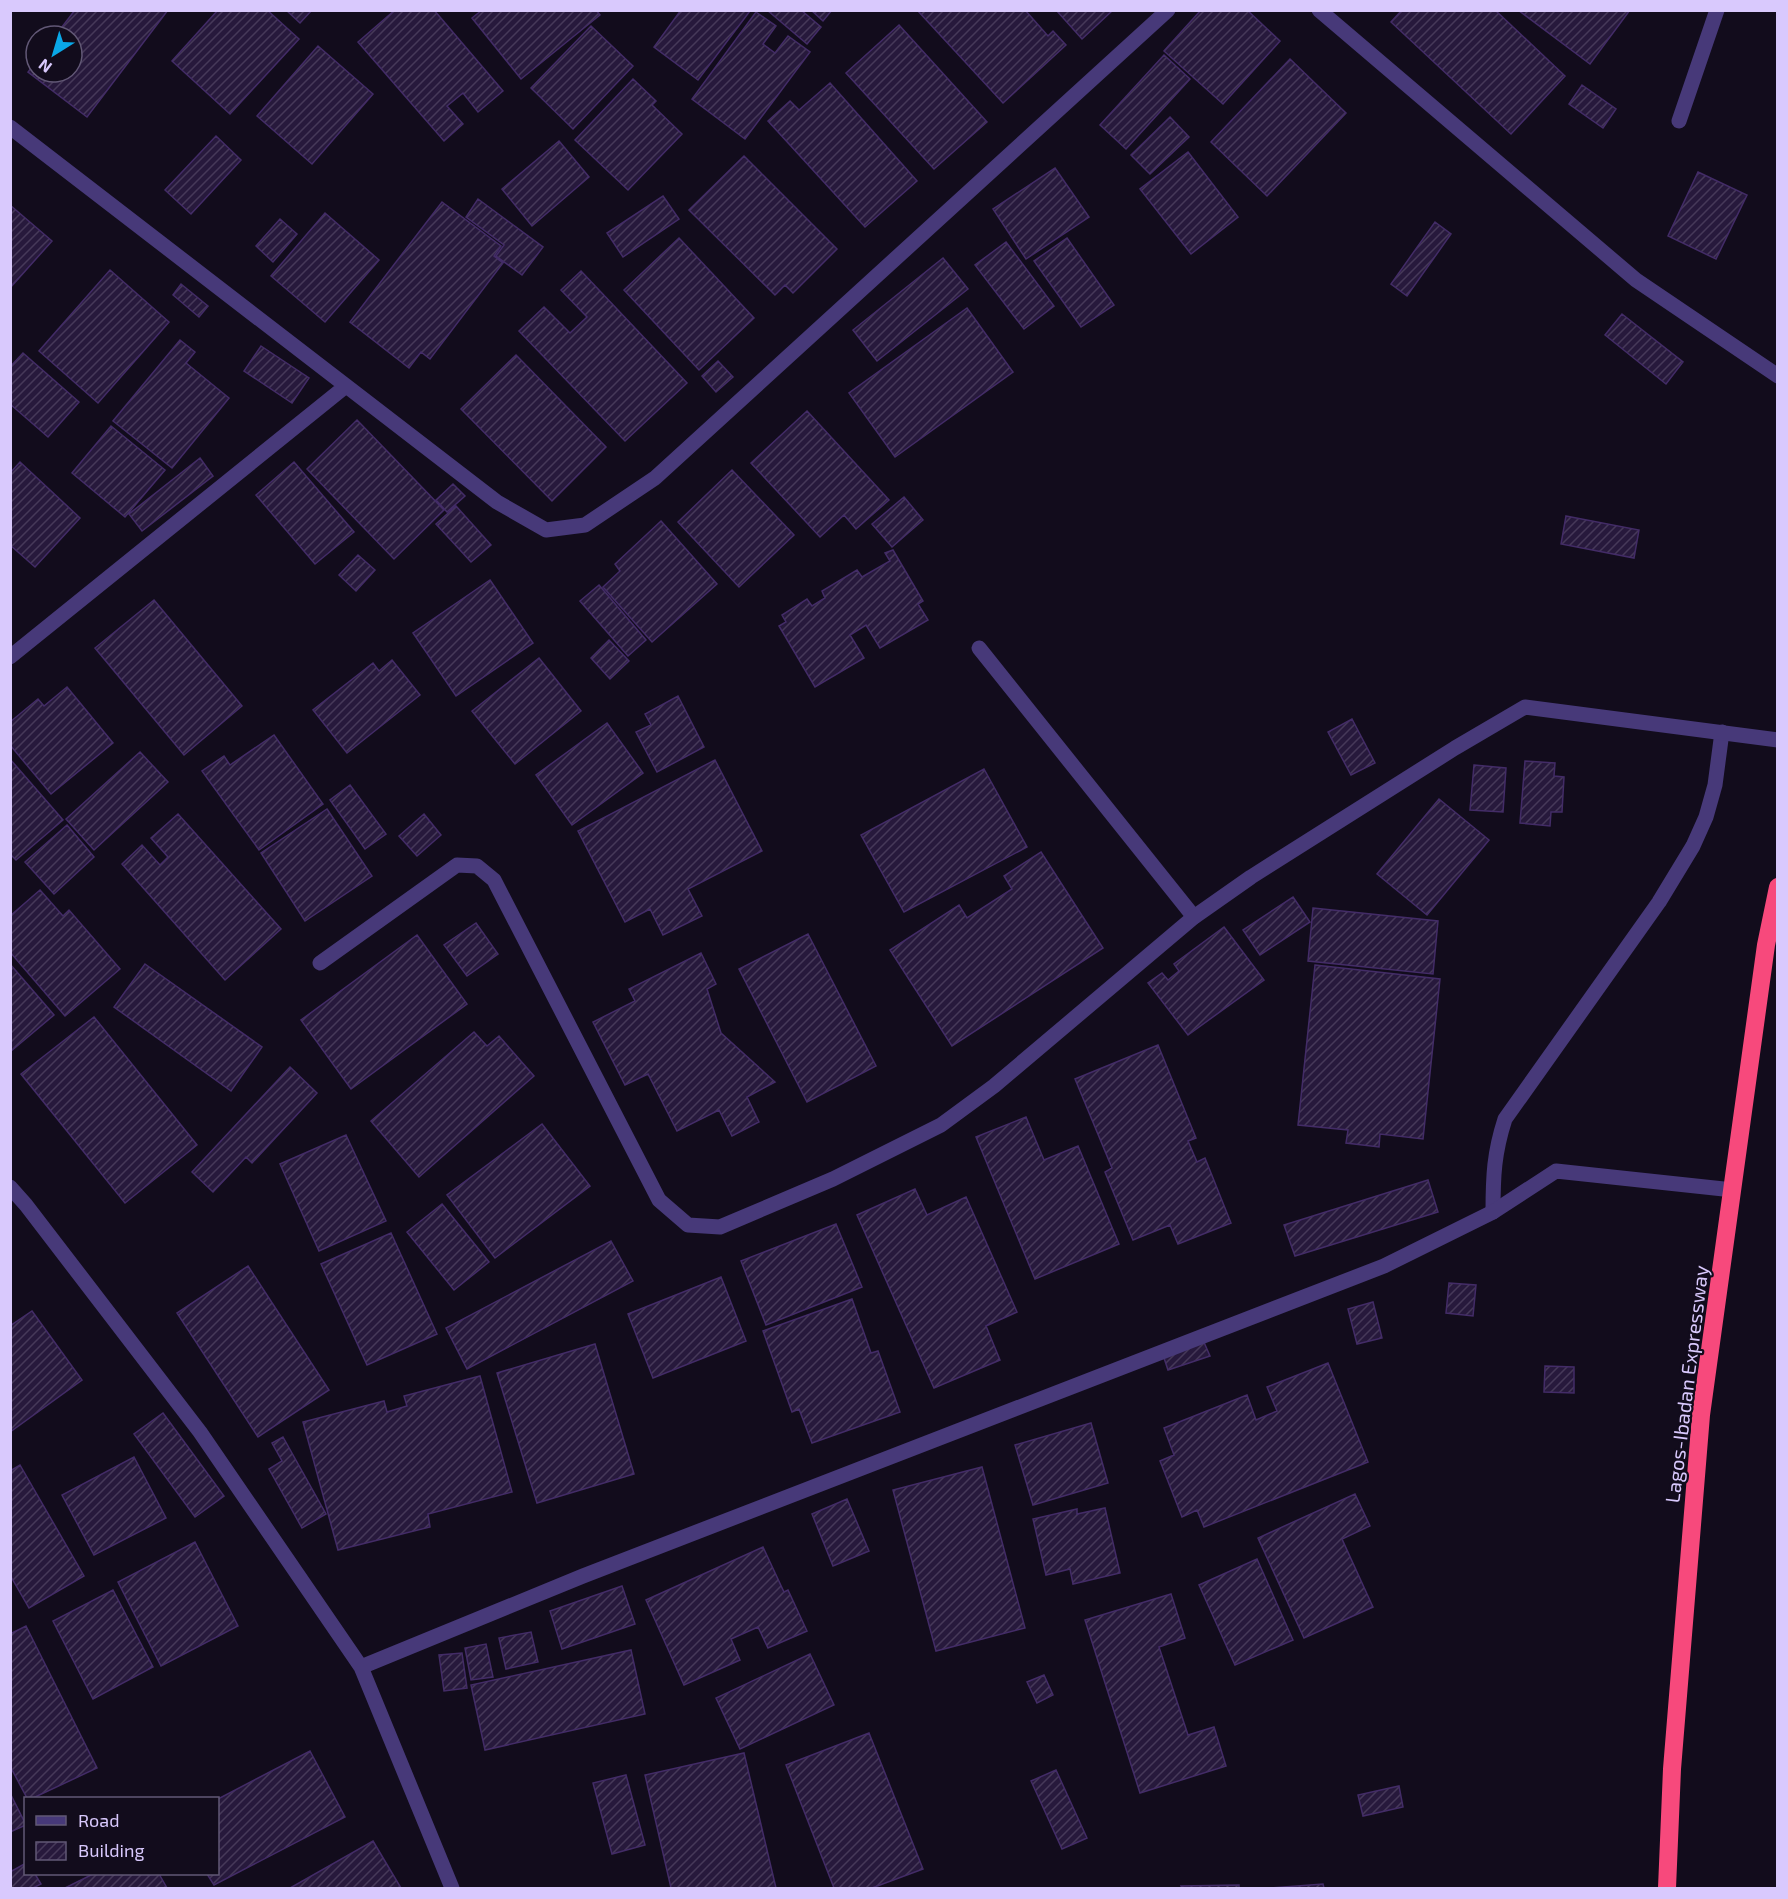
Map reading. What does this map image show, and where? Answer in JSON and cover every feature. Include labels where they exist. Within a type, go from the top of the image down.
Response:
[{"type":"highway","name":"Lagos-Ibadan Expressway","points":[[1667,1888],[1672,1769],[1701,1415],[1766,945],[1778,887]]},
{"type":"street","points":[[10,127],[497,502],[546,530],[585,525],[655,478],[1168,10]]},
{"type":"street","points":[[1319,10],[1636,280],[1778,376]]},
{"type":"street","points":[[1679,121],[1717,10]]},
{"type":"street","points":[[10,657],[346,386]]},
{"type":"street","points":[[979,648],[1194,917]]},
{"type":"street","points":[[320,963],[457,865],[477,866],[494,880],[659,1200],[688,1225],[720,1227],[833,1179],[941,1125],[994,1086],[1194,917],[1251,877],[1525,706],[1778,740]]},
{"type":"street","points":[[1493,1212],[1493,1167],[1506,1119],[1659,902],[1693,846],[1706,817],[1715,785],[1722,732]]},
{"type":"street","points":[[361,1668],[626,1558],[1384,1266],[1493,1212],[1556,1171],[1733,1190]]},
{"type":"street","points":[[10,1187],[26,1204],[200,1432],[361,1668],[452,1888]]},
{"type":"building","points":[[75,10],[168,10],[87,117],[44,84],[84,84],[84,24],[64,24]]},
{"type":"building","points":[[218,10],[267,10],[299,39],[230,114],[172,61]]},
{"type":"building","points":[[286,10],[312,10],[300,23]]},
{"type":"building","points":[[395,10],[434,10],[503,91],[478,112],[463,93],[447,106],[463,124],[444,141],[358,42]]},
{"type":"building","points":[[482,10],[596,10],[600,15],[521,79],[472,18]]},
{"type":"building","points":[[681,10],[750,11],[698,80],[654,47]]},
{"type":"building","points":[[767,10],[801,10],[821,27],[807,44]]},
{"type":"building","points":[[811,10],[832,10],[823,21]]},
{"type":"building","points":[[917,10],[1025,10],[1048,36],[1053,31],[1066,45],[1003,103]]},
{"type":"building","points":[[1056,10],[1113,10],[1082,39]]},
{"type":"building","points":[[1201,10],[1247,10],[1280,41],[1223,104],[1164,51]]},
{"type":"building","points":[[1402,10],[1495,10],[1565,76],[1511,134],[1391,22]]},
{"type":"building","points":[[1518,10],[1630,10],[1590,64]]},
{"type":"building","points":[[756,12],[776,26],[763,44],[775,53],[788,36],[810,52],[745,139],[692,99]]},
{"type":"building","points":[[899,25],[987,122],[934,169],[846,73]]},
{"type":"building","points":[[591,26],[633,66],[573,129],[531,88]]},
{"type":"building","points":[[318,46],[373,94],[312,164],[257,116]]},
{"type":"building","points":[[1164,55],[1190,79],[1126,149],[1100,125]]},
{"type":"building","points":[[1290,59],[1346,113],[1267,196],[1211,142]]},
{"type":"building","points":[[633,79],[656,101],[652,105],[682,134],[628,190],[575,140]]},
{"type":"building","points":[[830,83],[917,181],[865,227],[768,121],[790,101],[799,110]]},
{"type":"building","points":[[1582,85],[1616,109],[1603,128],[1569,104]]},
{"type":"building","points":[[1170,117],[1189,137],[1150,174],[1131,155]]},
{"type":"building","points":[[216,136],[241,160],[191,214],[165,190]]},
{"type":"building","points":[[559,141],[589,177],[532,226],[502,189]]},
{"type":"building","points":[[1188,152],[1238,217],[1191,254],[1140,189]]},
{"type":"building","points":[[744,156],[837,249],[793,293],[785,285],[775,295],[689,210]]},
{"type":"building","points":[[1055,168],[1089,217],[1026,259],[993,209]]},
{"type":"building","points":[[1698,172],[1747,195],[1716,259],[1668,236]]},
{"type":"building","points":[[663,196],[679,219],[623,257],[607,233]]},
{"type":"building","points":[[478,199],[543,247],[522,275],[496,256],[504,245],[466,217]]},
{"type":"building","points":[[442,202],[501,246],[494,256],[503,263],[430,359],[421,352],[409,368],[350,322]]},
{"type":"building","points":[[10,205],[52,241],[10,288]]},
{"type":"building","points":[[325,213],[379,260],[325,322],[271,276]]},
{"type":"building","points":[[280,219],[297,234],[273,262],[256,246]]},
{"type":"building","points":[[1435,222],[1451,234],[1407,296],[1391,284]]},
{"type":"building","points":[[679,238],[754,318],[699,370],[624,290]]},
{"type":"building","points":[[1067,238],[1114,305],[1081,327],[1034,261]]},
{"type":"building","points":[[1006,242],[1054,306],[1024,329],[975,265]]},
{"type":"building","points":[[943,258],[968,289],[877,361],[853,330]]},
{"type":"building","points":[[110,270],[169,322],[98,403],[39,351]]},
{"type":"building","points":[[581,271],[687,383],[625,441],[519,331],[544,307],[570,333],[587,317],[561,290]]},
{"type":"building","points":[[181,284],[208,306],[199,317],[173,295]]},
{"type":"building","points":[[967,308],[1013,372],[895,457],[849,393]]},
{"type":"building","points":[[1622,314],[1683,362],[1666,384],[1605,335]]},
{"type":"building","points":[[180,340],[195,352],[186,363],[229,398],[172,468],[113,421]]},
{"type":"building","points":[[261,346],[309,378],[292,403],[244,371]]},
{"type":"building","points":[[23,353],[79,402],[48,437],[10,404],[10,367]]},
{"type":"building","points":[[516,355],[606,447],[552,501],[461,409]]},
{"type":"building","points":[[718,361],[733,377],[716,392],[702,376]]},
{"type":"building","points":[[807,411],[889,500],[856,529],[844,515],[820,537],[751,463]]},
{"type":"building","points":[[357,420],[444,510],[394,559],[307,469]]},
{"type":"building","points":[[111,426],[165,470],[125,517],[72,473]]},
{"type":"building","points":[[200,458],[213,476],[142,531],[129,514]]},
{"type":"building","points":[[20,462],[80,518],[35,567],[10,545],[10,473]]},
{"type":"building","points":[[294,462],[354,532],[315,564],[256,495]]},
{"type":"building","points":[[732,470],[794,535],[739,587],[678,522]]},
{"type":"building","points":[[453,484],[465,496],[447,512],[436,500]]},
{"type":"building","points":[[904,497],[923,520],[892,547],[872,524]]},
{"type":"building","points":[[456,506],[491,545],[471,562],[436,524]]},
{"type":"building","points":[[1566,516],[1639,530],[1634,558],[1561,544]]},
{"type":"building","points":[[661,521],[717,584],[652,642],[603,587],[620,571],[615,564]]},
{"type":"building","points":[[893,550],[923,601],[918,604],[928,620],[880,648],[866,625],[850,635],[864,658],[815,687],[779,626],[786,622],[782,615],[807,599],[812,606],[825,598],[822,591],[857,570],[862,577],[890,561],[885,553]]},
{"type":"building","points":[[358,555],[375,570],[356,591],[339,575]]},
{"type":"building","points":[[490,580],[533,643],[456,696],[413,633]]},
{"type":"building","points":[[599,585],[646,640],[628,656],[580,601]]},
{"type":"building","points":[[154,600],[242,706],[184,755],[95,648]]},
{"type":"building","points":[[609,640],[629,661],[610,679],[591,658]]},
{"type":"building","points":[[539,658],[581,711],[515,764],[472,711]]},
{"type":"building","points":[[392,660],[420,695],[347,753],[313,710],[373,663],[379,671]]},
{"type":"building","points":[[67,687],[113,743],[51,794],[10,745],[10,722],[38,699],[44,706]]},
{"type":"building","points":[[678,696],[704,747],[657,772],[636,732],[651,725],[645,714]]},
{"type":"building","points":[[1352,719],[1375,763],[1351,775],[1328,732]]},
{"type":"building","points":[[607,723],[643,773],[572,825],[536,775]]},
{"type":"building","points":[[274,735],[323,804],[259,850],[202,771],[224,756],[230,765]]},
{"type":"building","points":[[140,752],[168,782],[94,850],[66,819]]},
{"type":"building","points":[[10,759],[63,820],[16,860],[10,854]]},
{"type":"building","points":[[715,760],[762,851],[688,889],[702,916],[663,935],[650,909],[625,922],[578,831]]},
{"type":"building","points":[[1525,761],[1555,763],[1554,776],[1564,777],[1562,812],[1551,812],[1550,826],[1520,823]]},
{"type":"building","points":[[1474,765],[1506,768],[1503,812],[1470,810]]},
{"type":"building","points":[[984,769],[1027,847],[904,912],[861,835]]},
{"type":"building","points":[[350,785],[386,834],[365,849],[330,800]]},
{"type":"building","points":[[1439,799],[1489,840],[1427,915],[1377,874]]},
{"type":"building","points":[[327,809],[372,876],[305,921],[261,853]]},
{"type":"building","points":[[178,814],[281,929],[225,980],[122,864],[142,845],[160,865],[168,857],[151,838]]},
{"type":"building","points":[[424,814],[441,835],[417,856],[399,836]]},
{"type":"building","points":[[67,825],[94,857],[54,894],[25,862]]},
{"type":"building","points":[[1041,852],[1103,948],[952,1046],[890,950],[959,905],[967,918],[1012,889],[1004,876]]},
{"type":"building","points":[[40,890],[63,916],[69,910],[120,969],[65,1016],[10,952],[10,916]]},
{"type":"building","points":[[1293,897],[1310,922],[1260,955],[1243,930]]},
{"type":"building","points":[[1313,908],[1438,921],[1433,974],[1308,961]]},
{"type":"building","points":[[476,923],[498,954],[467,976],[444,945]]},
{"type":"building","points":[[1224,927],[1264,980],[1188,1035],[1148,983],[1162,973],[1168,980],[1179,971],[1174,964]]},
{"type":"building","points":[[808,934],[876,1066],[807,1102],[739,969]]},
{"type":"building","points":[[417,935],[467,1004],[351,1089],[301,1020]]},
{"type":"building","points":[[701,953],[716,984],[707,989],[721,1033],[775,1082],[747,1097],[759,1122],[732,1136],[719,1110],[677,1131],[648,1074],[625,1085],[593,1022],[635,1001],[629,989]]},
{"type":"building","points":[[10,964],[54,1015],[10,1052]]},
{"type":"building","points":[[145,964],[262,1047],[231,1091],[114,1007]]},
{"type":"building","points":[[1315,965],[1440,979],[1423,1139],[1380,1134],[1379,1147],[1346,1143],[1348,1130],[1298,1125]]},
{"type":"building","points":[[94,1017],[197,1145],[125,1203],[21,1074]]},
{"type":"building","points":[[474,1032],[487,1046],[499,1036],[534,1076],[419,1177],[371,1121]]},
{"type":"building","points":[[1158,1045],[1196,1138],[1188,1141],[1197,1162],[1205,1158],[1231,1223],[1178,1244],[1170,1225],[1133,1240],[1105,1172],[1112,1168],[1075,1079]]},
{"type":"building","points":[[290,1067],[317,1093],[252,1163],[246,1157],[213,1192],[192,1172]]},
{"type":"building","points":[[1026,1117],[1044,1160],[1078,1146],[1119,1244],[1035,1279],[976,1137]]},
{"type":"building","points":[[542,1124],[590,1186],[495,1258],[447,1195]]},
{"type":"building","points":[[346,1135],[386,1221],[319,1251],[280,1164]]},
{"type":"building","points":[[1428,1180],[1438,1212],[1295,1256],[1284,1225]]},
{"type":"building","points":[[915,1189],[927,1215],[966,1197],[1017,1312],[986,1326],[1000,1360],[934,1388],[857,1215]]},
{"type":"building","points":[[442,1204],[489,1262],[454,1290],[407,1232]]},
{"type":"building","points":[[836,1224],[862,1287],[766,1325],[741,1261]]},
{"type":"building","points":[[391,1233],[437,1334],[367,1365],[321,1264]]},
{"type":"building","points":[[611,1241],[633,1281],[467,1369],[446,1328]]},
{"type":"building","points":[[248,1266],[329,1390],[258,1437],[177,1313]]},
{"type":"building","points":[[721,1277],[746,1341],[653,1378],[628,1314]]},
{"type":"building","points":[[1449,1283],[1476,1285],[1473,1316],[1446,1313]]},
{"type":"building","points":[[852,1299],[871,1353],[878,1351],[900,1412],[812,1443],[799,1409],[792,1412],[763,1331]]},
{"type":"building","points":[[1373,1302],[1382,1338],[1357,1344],[1348,1309]]},
{"type":"building","points":[[32,1311],[82,1380],[10,1432],[10,1326]]},
{"type":"building","points":[[1203,1340],[1210,1356],[1168,1370],[1163,1355]]},
{"type":"building","points":[[595,1344],[634,1474],[537,1503],[497,1373]]},
{"type":"building","points":[[1328,1363],[1368,1462],[1204,1527],[1197,1510],[1182,1517],[1160,1461],[1174,1455],[1164,1428],[1247,1395],[1256,1420],[1277,1411],[1267,1387]]},
{"type":"building","points":[[1545,1366],[1574,1367],[1574,1393],[1544,1392]]},
{"type":"building","points":[[480,1376],[512,1492],[428,1514],[430,1527],[338,1550],[303,1422],[384,1401],[387,1412],[407,1406],[404,1396]]},
{"type":"building","points":[[163,1413],[224,1496],[195,1517],[134,1434]]},
{"type":"building","points":[[1091,1423],[1108,1483],[1033,1505],[1015,1445]]},
{"type":"building","points":[[283,1437],[326,1514],[302,1528],[269,1469],[282,1461],[272,1443]]},
{"type":"building","points":[[134,1457],[166,1518],[94,1555],[62,1495]]},
{"type":"building","points":[[20,1465],[84,1576],[29,1608],[10,1575],[10,1471]]},
{"type":"building","points":[[982,1467],[1025,1628],[936,1651],[893,1490]]},
{"type":"building","points":[[1355,1494],[1370,1526],[1342,1539],[1373,1607],[1304,1638],[1258,1538]]},
{"type":"building","points":[[847,1499],[869,1551],[833,1566],[812,1514]]},
{"type":"building","points":[[1105,1508],[1120,1573],[1073,1584],[1070,1569],[1046,1575],[1033,1519],[1077,1509],[1077,1514]]},
{"type":"building","points":[[195,1542],[238,1626],[161,1666],[118,1582]]},
{"type":"building","points":[[763,1547],[784,1592],[788,1590],[807,1631],[768,1648],[758,1627],[731,1639],[740,1660],[684,1685],[646,1600]]},
{"type":"building","points":[[1257,1559],[1293,1640],[1235,1665],[1199,1585]]},
{"type":"building","points":[[622,1586],[635,1624],[562,1649],[550,1611]]},
{"type":"building","points":[[113,1590],[153,1667],[93,1699],[53,1621]]},
{"type":"building","points":[[1171,1594],[1185,1638],[1159,1647],[1188,1735],[1214,1727],[1226,1766],[1140,1793],[1085,1620]]},
{"type":"building","points":[[26,1626],[97,1768],[35,1797],[26,1797],[10,1766],[10,1634]]},
{"type":"building","points":[[531,1632],[538,1662],[506,1669],[499,1638]]},
{"type":"building","points":[[486,1644],[493,1677],[471,1680],[465,1648]]},
{"type":"building","points":[[631,1650],[645,1714],[485,1750],[471,1685]]},
{"type":"building","points":[[462,1653],[467,1688],[444,1691],[439,1655]]},
{"type":"building","points":[[810,1654],[834,1705],[740,1749],[716,1698]]},
{"type":"building","points":[[1044,1675],[1053,1695],[1037,1703],[1027,1682]]},
{"type":"building","points":[[869,1733],[923,1869],[872,1888],[834,1888],[786,1765]]},
{"type":"building","points":[[310,1751],[345,1817],[214,1885],[208,1875],[219,1875],[219,1798]]},
{"type":"building","points":[[744,1753],[776,1888],[671,1888],[645,1775]]},
{"type":"building","points":[[1056,1770],[1087,1838],[1062,1849],[1031,1781]]},
{"type":"building","points":[[626,1775],[645,1845],[612,1854],[593,1783]]},
{"type":"building","points":[[1399,1786],[1403,1807],[1363,1816],[1358,1795]]},
{"type":"building","points":[[10,1793],[24,1821],[24,1826],[10,1832]]},
{"type":"building","points":[[373,1841],[401,1888],[290,1888]]},
{"type":"building","points":[[24,1864],[24,1875],[36,1875],[41,1884],[33,1888],[10,1888],[10,1872]]},
{"type":"building","points":[[91,1875],[160,1875],[167,1888],[65,1888]]},
{"type":"building","points":[[1323,1884],[1324,1888],[1269,1888]]},
{"type":"building","points":[[1239,1885],[1239,1888],[1182,1888],[1181,1886]]}]
